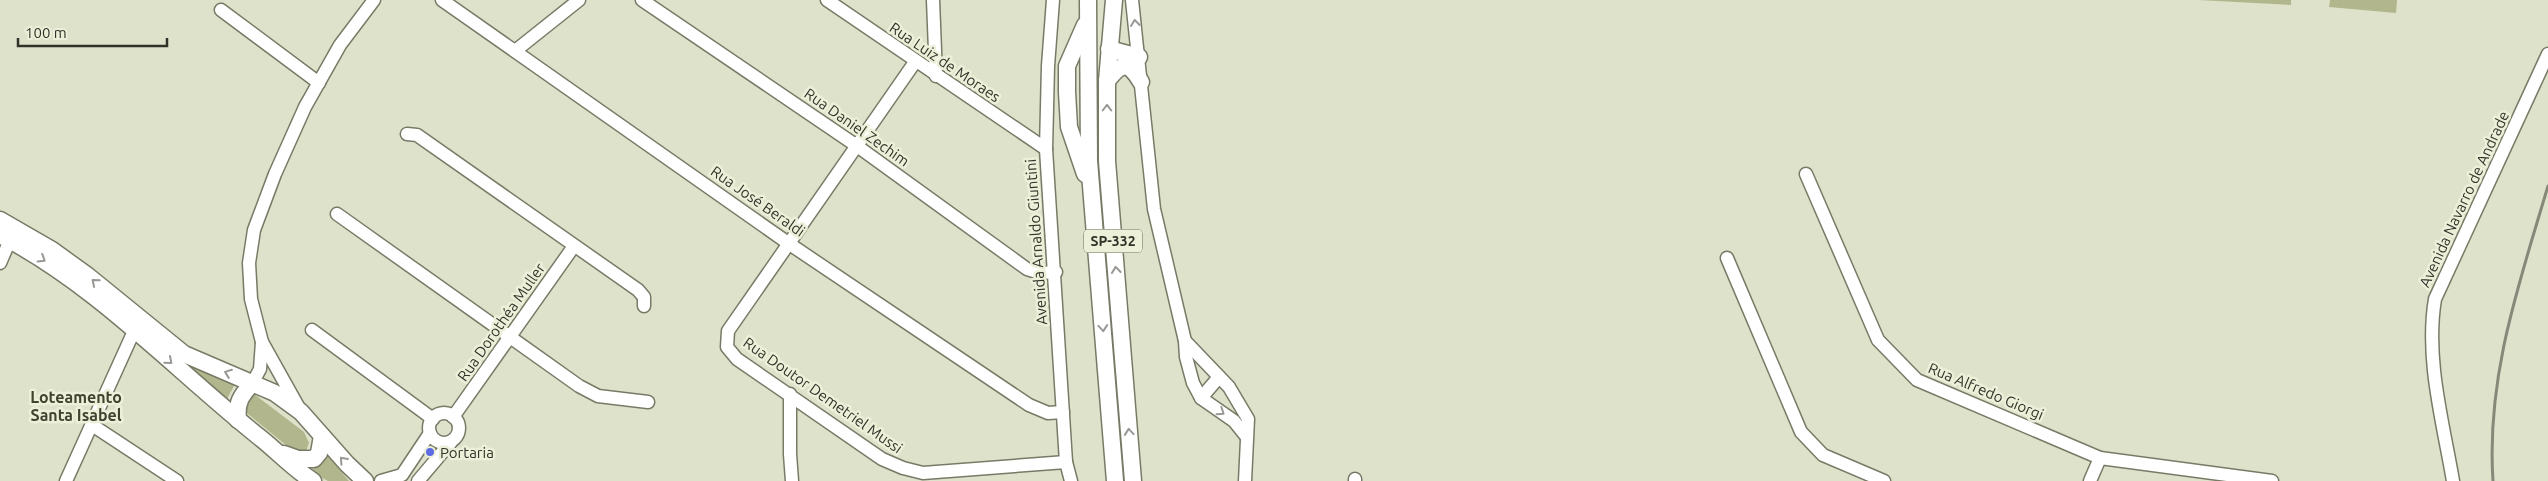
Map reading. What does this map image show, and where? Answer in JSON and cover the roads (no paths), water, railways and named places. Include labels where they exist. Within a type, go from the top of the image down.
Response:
[{"type":"main road","name":"SP-332","points":[[1114,0],[1107,81],[1109,209],[1133,481]]},
{"type":"main road","name":"SP-332","points":[[1087,9],[1092,193],[1115,481]]},
{"type":"main road","points":[[1092,193],[1057,92],[1087,9],[1106,9],[1112,17]]},
{"type":"main road","points":[[1109,49],[1139,57]]},
{"type":"main road","points":[[1107,81],[1122,66],[1129,67],[1135,72],[1140,82]]},
{"type":"main road","points":[[0,220],[52,250],[88,276],[184,354],[253,382],[302,412],[365,481]]},
{"type":"main road","points":[[5,238],[45,261],[81,286],[238,420],[313,481]]},
{"type":"main road","points":[[238,420],[237,406],[239,397],[253,382]]},
{"type":"main road","points":[[277,452],[298,459],[314,459],[320,453],[322,436]]},
{"type":"street","points":[[253,382],[260,370],[262,342],[251,290],[249,264],[254,230],[274,174],[319,83],[340,45],[374,0]]},
{"type":"street","name":"Rua José Beraldi","points":[[442,0],[788,243],[1029,405],[1048,413],[1063,412]]},
{"type":"street","points":[[515,51],[580,0]]},
{"type":"street","name":"Rua Daniel Zechim","points":[[642,0],[858,146],[1027,269],[1040,273],[1056,272]]},
{"type":"street","name":"Rua Luiz de Moraes","points":[[827,0],[915,62],[1046,149]]},
{"type":"street","points":[[934,0],[936,76]]},
{"type":"street","name":"Avenida Arnaldo Giuntini","points":[[1053,0],[1048,66],[1057,92],[1046,149],[1056,272],[1066,462],[1071,481]]},
{"type":"street","points":[[1132,0],[1154,209],[1185,341],[1186,357],[1193,383],[1201,398],[1234,421],[1246,436]]},
{"type":"street","points":[[221,10],[319,83]]},
{"type":"street","name":"Avenida Navarro de Andrade","points":[[2453,481],[2432,357],[2431,322],[2435,300],[2548,54]]},
{"type":"street","name":"Rua Doutor Demetriel Mussi","points":[[915,62],[728,331],[727,346],[737,359],[882,459],[903,468],[923,473],[1066,462]]},
{"type":"street","points":[[1048,66],[1067,66]]},
{"type":"street","points":[[407,134],[417,135],[638,290],[644,297],[644,306]]},
{"type":"street","name":"Rua Alfredo Giorgi","points":[[1806,174],[1878,340],[1917,380],[2100,458],[2210,477],[2272,481]]},
{"type":"street","points":[[337,214],[579,386],[598,396],[648,402]]},
{"type":"street","points":[[0,263],[5,238]]},
{"type":"street","name":"Rua Dorothéa Muller","points":[[453,417],[574,246]]},
{"type":"street","points":[[1727,258],[1801,432],[1823,455],[1884,481]]},
{"type":"street","points":[[66,481],[134,330]]},
{"type":"street","points":[[312,330],[433,419]]},
{"type":"street","points":[[1185,341],[1237,398],[1248,419],[1245,481]]},
{"type":"street","points":[[262,342],[302,412]]},
{"type":"street","points":[[1201,398],[1219,377]]},
{"type":"street","points":[[790,394],[792,481]]},
{"type":"street","points":[[418,481],[459,430],[453,417],[443,414],[433,419]]},
{"type":"street","points":[[381,481],[407,478],[430,433],[433,419]]},
{"type":"street","points":[[92,425],[177,481]]},
{"type":"street","points":[[430,433],[436,441],[451,442]]},
{"type":"street","points":[[2090,481],[2100,458]]},
{"type":"railway","points":[[2493,481],[2492,442],[2500,368],[2516,295],[2548,186]]},
{"type":"place","name":"Portaria","points":[[430,452]]},
{"type":"district","name":"Loteamento Santa Isabel","points":[[76,406]]}]
